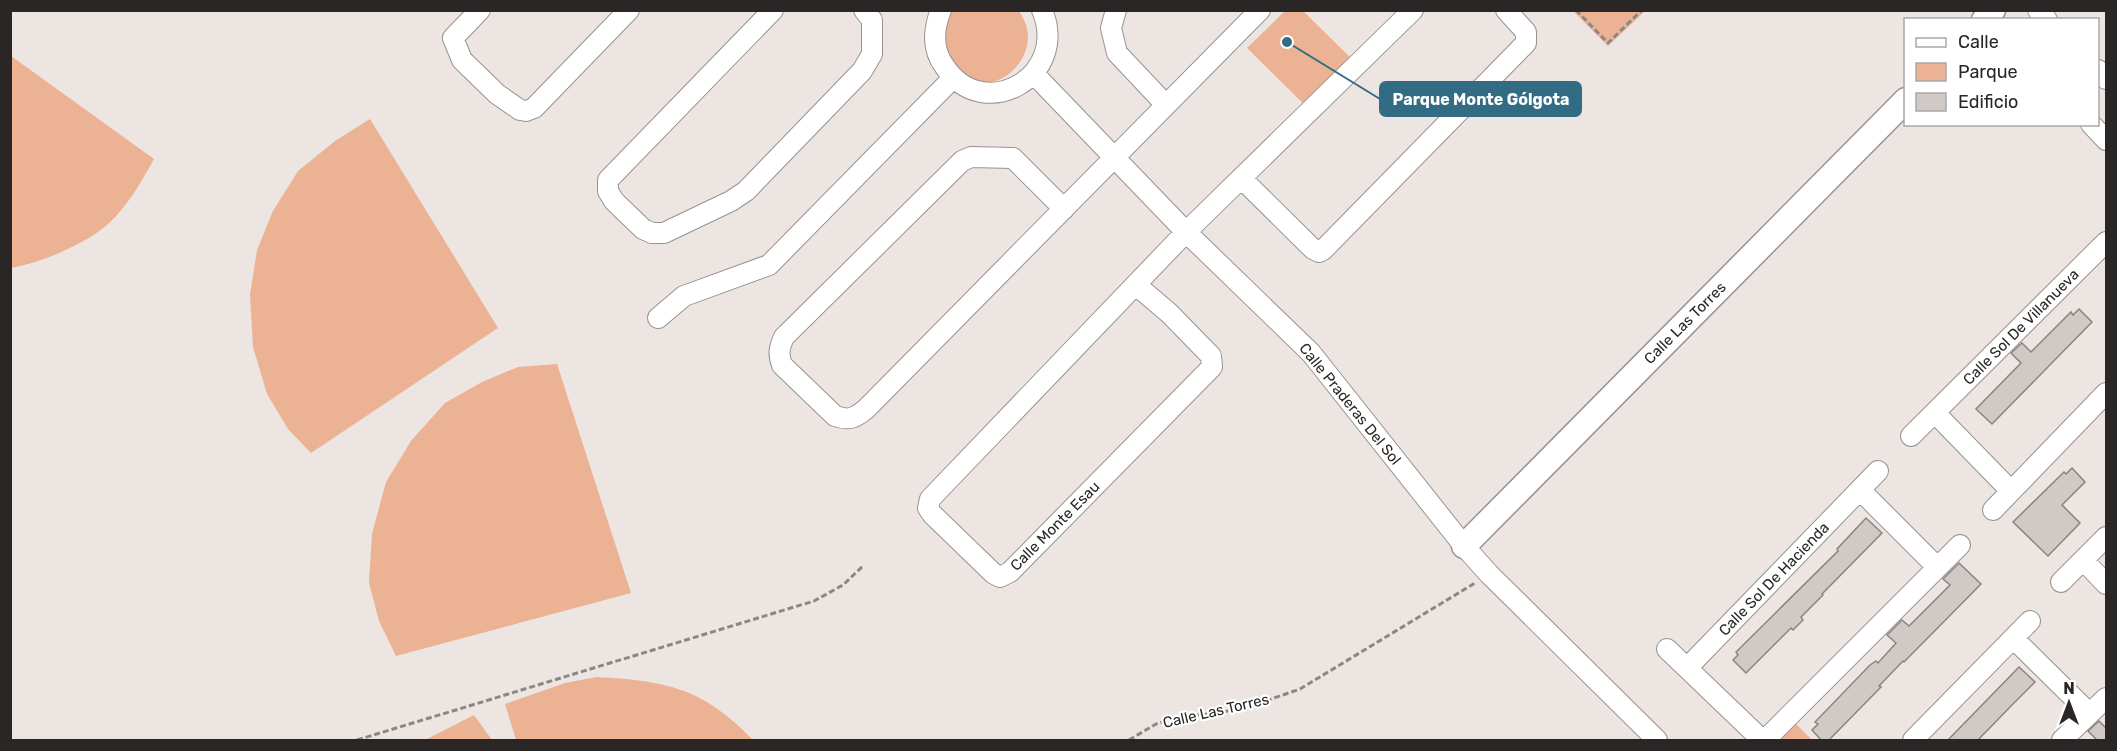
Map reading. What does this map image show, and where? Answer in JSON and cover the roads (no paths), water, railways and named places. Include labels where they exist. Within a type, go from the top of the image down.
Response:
[{"type":"main road","name":"Calle Las Torres","points":[[1464,546],[1904,101]]},
{"type":"street","points":[[480,10],[453,38],[462,60],[496,94],[513,106],[526,111],[534,108],[629,10]]},
{"type":"street","points":[[773,10],[608,180],[608,191],[614,201],[643,229],[652,233],[664,233],[731,201],[746,191],[862,71],[872,54],[872,20],[864,10]]},
{"type":"street","points":[[941,10],[936,23],[934,41],[939,60],[953,78],[965,87],[983,93],[1002,92],[1019,86],[1034,74],[1044,59],[1048,41],[1047,22],[1042,10]]},
{"type":"street","points":[[1116,10],[1111,28],[1117,53],[1166,105]]},
{"type":"street","points":[[1064,209],[1013,158],[971,157],[962,161],[784,337],[778,355],[782,365],[835,416],[846,420],[855,418],[866,409],[1115,158],[1260,10]]},
{"type":"street","name":"Calle Monte Esau","points":[[1136,285],[1169,313],[1211,356],[1212,367],[1010,572],[999,577],[932,514],[928,508],[930,499],[1186,231],[1413,10]]},
{"type":"street","points":[[1240,178],[1313,249],[1319,252],[1323,250],[1526,43],[1526,32],[1506,10]]},
{"type":"street","name":"Calle Praderas Del Sol","points":[[1034,74],[1186,231],[1311,353],[1464,546],[1657,741]]},
{"type":"street","points":[[658,318],[684,296],[769,265],[953,78]]},
{"type":"street","points":[[2093,126],[2106,140]]},
{"type":"street","name":"Calle Sol De Villanueva","points":[[1911,436],[2106,242]]},
{"type":"street","points":[[1993,510],[2106,393]]},
{"type":"street","points":[[1935,413],[2011,491]]},
{"type":"street","name":"Calle Sol De Hacienda","points":[[1687,668],[1878,471]]},
{"type":"street","points":[[1860,490],[1937,567]]},
{"type":"street","points":[[2061,582],[2106,537]]},
{"type":"street","points":[[1667,649],[1763,741],[1960,545]]},
{"type":"street","points":[[2083,560],[2106,584]]},
{"type":"street","points":[[1913,741],[2030,621]]},
{"type":"street","points":[[2013,639],[2089,713]]},
{"type":"street","points":[[2062,741],[2106,698]]},
{"type":"place","name":"Parque Monte Gólgota","points":[[1287,42]]}]
